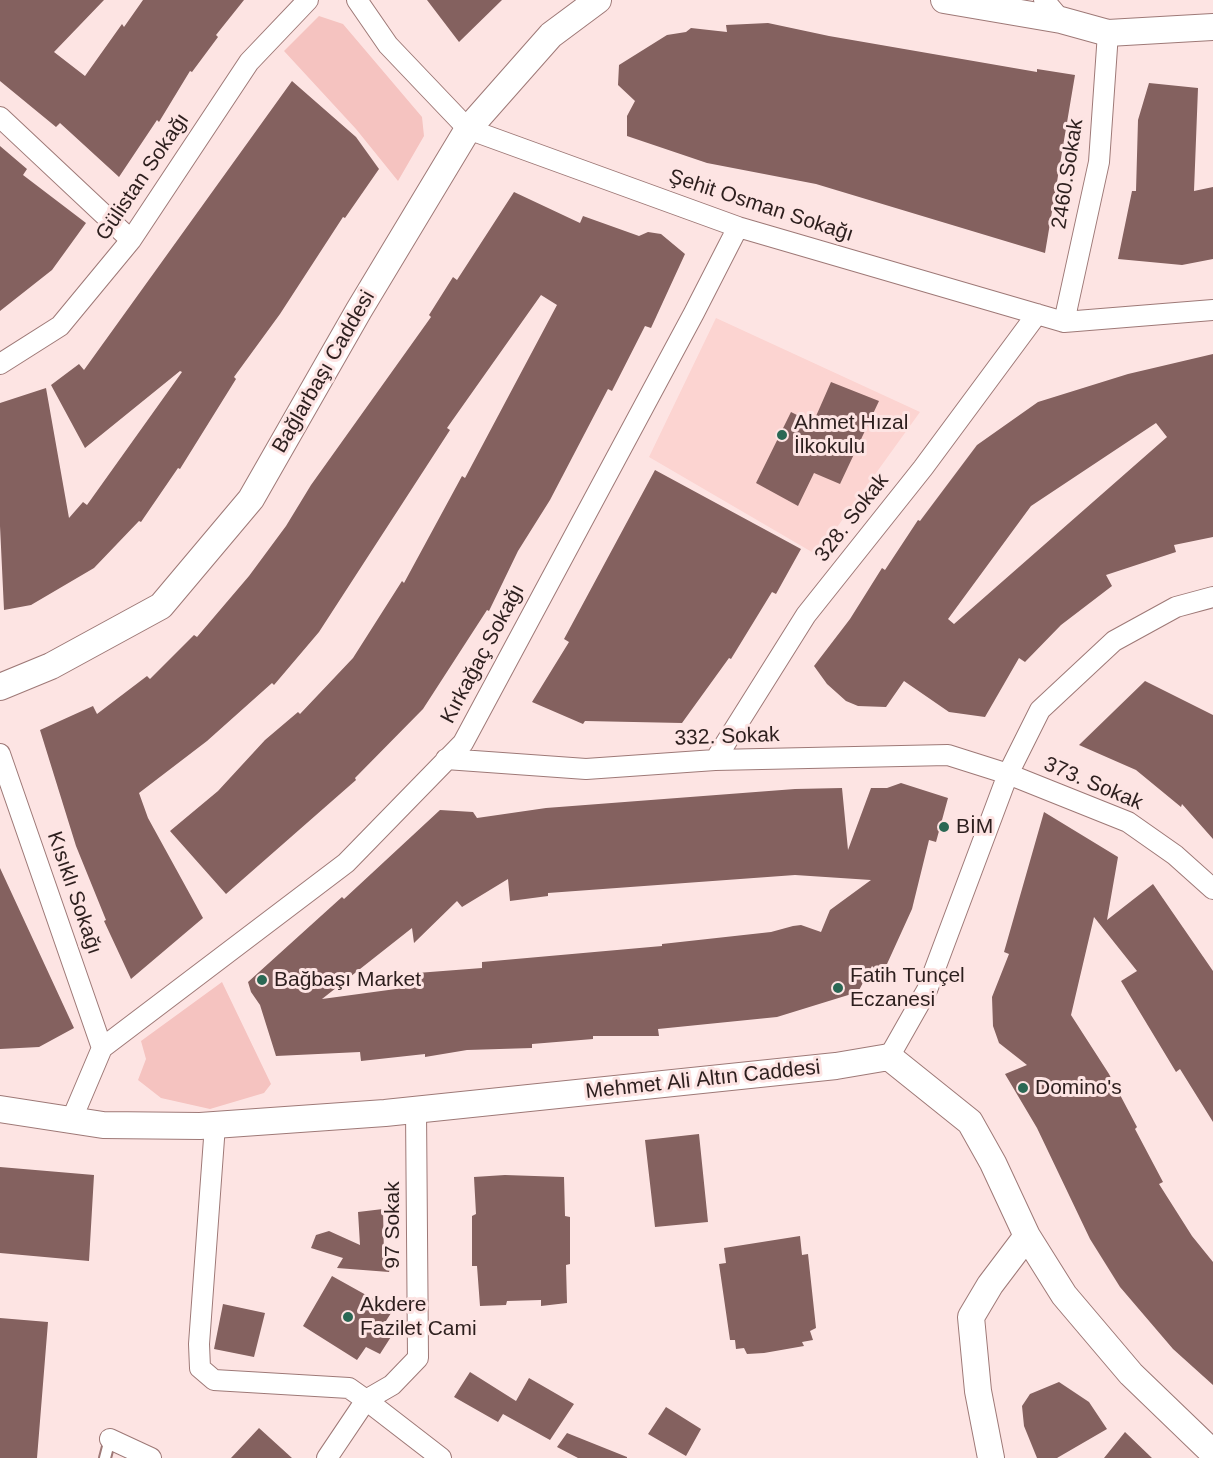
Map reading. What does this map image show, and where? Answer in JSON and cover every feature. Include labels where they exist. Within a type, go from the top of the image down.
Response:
[{"type":"street","name":"Gülistan Sokağı","points":[[0,364],[60,326],[131,240],[249,62],[308,0]]},
{"type":"street","name":"Şehit Osman Sokağı","points":[[357,0],[388,45],[468,129],[738,227],[1064,322],[1213,310]]},
{"type":"street","name":"Bağlarbaşı Caddesi","points":[[0,687],[51,666],[161,606],[250,499],[359,310],[468,129],[551,35],[598,0]]},
{"type":"street","points":[[944,0],[1061,20],[1108,33],[1213,27]]},
{"type":"street","points":[[1044,0],[1061,20]]},
{"type":"street","name":"2460.Sokak","points":[[1064,322],[1099,162],[1108,33]]},
{"type":"street","points":[[0,117],[131,240]]},
{"type":"street","name":"Kırkağaç Sokağı","points":[[71,1121],[102,1048],[346,863],[463,743],[738,227]]},
{"type":"street","name":"328. Sokak","points":[[715,760],[806,615],[923,468],[1037,314]]},
{"type":"street","points":[[1213,597],[1176,607],[1114,641],[1040,710],[1008,774],[927,990],[889,1057],[970,1122],[993,1163],[1027,1236],[1064,1295],[1123,1365],[1213,1453]]},
{"type":"street","name":"Kısıklı Sokağı","points":[[0,754],[102,1048]]},
{"type":"street","name":"332. Sokak","points":[[446,759],[586,769],[715,760],[948,755],[1008,774]]},
{"type":"street","name":"373. Sokak","points":[[1008,774],[1128,822],[1175,855],[1213,889]]},
{"type":"street","name":"Mehmet Ali Altın Caddesi","points":[[0,1109],[103,1125],[215,1125],[416,1110],[836,1066],[889,1057]]},
{"type":"street","name":"97 Sokak","points":[[366,1400],[392,1385],[418,1358],[416,1110]]},
{"type":"street","points":[[215,1125],[199,1344],[200,1368],[214,1380],[349,1388],[441,1458]]},
{"type":"street","points":[[992,1458],[978,1391],[971,1317],[990,1285],[1027,1236]]},
{"type":"street","points":[[327,1458],[366,1400]]},
{"type":"street","points":[[107,1449],[151,1458]]},
{"type":"shaded area","points":[[319,16],[343,24],[422,117],[424,136],[398,181],[356,129],[284,51]]},
{"type":"shaded area","name":"Ahmet Hızal İlkokulu","points":[[716,318],[920,412],[817,555],[649,457]]},
{"type":"shaded area","points":[[222,982],[271,1084],[264,1093],[210,1109],[161,1098],[138,1080],[146,1059],[141,1041]]},
{"type":"building","points":[[0,0],[104,0],[54,52],[85,76],[122,24],[124,27],[143,0],[244,0],[216,35],[218,37],[192,72],[190,71],[159,122],[157,120],[119,177],[60,123],[56,127],[0,81]]},
{"type":"building","points":[[427,0],[502,0],[459,42]]},
{"type":"building","points":[[768,23],[829,36],[1037,72],[1037,69],[1075,75],[1045,253],[816,184],[707,163],[627,136],[627,116],[635,101],[618,85],[619,65],[667,35],[686,32],[691,28],[727,32],[726,25]]},
{"type":"building","points":[[292,81],[356,137],[379,169],[345,218],[343,217],[280,314],[234,377],[236,379],[180,469],[178,468],[141,522],[139,521],[94,568],[31,605],[4,610],[0,526],[0,403],[46,388],[69,518],[83,502],[87,505],[182,372],[180,371],[85,448],[51,385],[79,364],[84,370]]},
{"type":"building","points":[[1149,83],[1198,88],[1194,191],[1213,187],[1213,259],[1182,265],[1118,259],[1132,191],[1136,191],[1138,120]]},
{"type":"building","points":[[0,146],[27,169],[23,175],[86,223],[52,270],[0,311]]},
{"type":"building","points":[[514,192],[580,223],[583,216],[639,236],[648,232],[661,234],[685,254],[651,328],[645,326],[612,391],[608,389],[550,500],[518,551],[489,611],[487,610],[423,709],[355,778],[356,780],[226,894],[170,831],[218,791],[265,740],[298,712],[300,714],[353,658],[402,581],[404,583],[462,476],[465,478],[557,305],[541,295],[447,428],[450,430],[319,632],[274,685],[272,683],[207,741],[139,793],[148,818],[203,918],[131,979],[104,921],[106,920],[76,846],[40,730],[93,706],[97,714],[147,676],[150,679],[194,635],[197,637],[249,576],[286,526],[311,485],[431,317],[429,315],[453,277],[457,280]]},
{"type":"building","points":[[1213,354],[1213,537],[1174,545],[1176,552],[1106,575],[1112,586],[1061,625],[1025,662],[1019,658],[985,717],[949,712],[904,681],[886,707],[858,706],[846,701],[827,684],[814,666],[850,619],[882,568],[885,570],[918,520],[920,521],[977,445],[1038,402],[1128,374]],"holes":[[[1156,423],[1167,437],[954,624],[948,619],[1031,506]]]},
{"type":"building","points":[[831,382],[879,401],[840,484],[814,473],[798,506],[756,483],[791,412],[813,423]]},
{"type":"building","points":[[655,470],[801,549],[776,594],[772,592],[731,659],[729,658],[682,723],[585,721],[583,724],[532,702],[569,642],[564,639]]},
{"type":"building","points":[[1145,681],[1213,715],[1213,839],[1182,804],[1181,807],[1136,770],[1079,745]]},
{"type":"building","points":[[901,783],[948,798],[936,842],[929,840],[912,909],[882,975],[872,966],[858,992],[777,1017],[658,1029],[659,1036],[593,1036],[593,1039],[532,1044],[532,1048],[467,1050],[425,1057],[425,1054],[361,1061],[360,1052],[276,1056],[260,1005],[251,992],[248,982],[342,897],[344,899],[440,810],[473,812],[477,818],[546,808],[795,789],[842,788],[848,850],[871,788],[887,788]],"holes":[[[795,875],[871,880],[830,910],[821,932],[801,925],[771,932],[662,944],[662,946],[482,962],[482,968],[417,973],[418,986],[322,999],[412,928],[414,943],[457,901],[462,907],[508,879],[510,901],[548,896],[548,893]]]},
{"type":"building","points":[[1044,812],[1118,857],[1107,920],[1153,884],[1213,971],[1213,1122],[1180,1069],[1176,1072],[1121,981],[1137,971],[1094,917],[1071,1015],[1109,1074],[1137,1127],[1135,1129],[1163,1182],[1159,1184],[1192,1236],[1213,1262],[1213,1385],[1173,1349],[1120,1287],[1090,1239],[1037,1128],[1005,1074],[1027,1065],[999,1043],[993,1026],[992,997],[1009,954],[1004,952]]},
{"type":"building","points":[[0,868],[74,1028],[39,1047],[0,1049]]},
{"type":"building","points":[[699,1134],[708,1222],[655,1227],[645,1140]]},
{"type":"building","points":[[0,1167],[94,1175],[89,1261],[0,1253]]},
{"type":"building","points":[[505,1175],[564,1177],[565,1216],[570,1217],[570,1264],[566,1265],[567,1303],[541,1306],[541,1300],[507,1301],[506,1305],[480,1306],[477,1266],[472,1266],[472,1216],[476,1214],[474,1177]]},
{"type":"building","points":[[383,1209],[384,1257],[393,1261],[389,1272],[337,1268],[343,1258],[311,1248],[316,1235],[329,1231],[360,1245],[358,1212]]},
{"type":"building","points":[[800,1236],[802,1255],[808,1254],[816,1328],[810,1331],[813,1340],[802,1342],[804,1346],[764,1353],[747,1354],[744,1348],[736,1349],[735,1340],[730,1340],[719,1264],[726,1263],[724,1248]]},
{"type":"building","name":"Akdere Fazilet Cami","points":[[332,1276],[393,1310],[384,1324],[396,1329],[380,1354],[366,1347],[357,1360],[303,1326]]},
{"type":"building","points":[[223,1304],[265,1313],[254,1357],[214,1349]]},
{"type":"building","points":[[0,1318],[48,1322],[37,1458],[0,1458]]},
{"type":"building","points":[[470,1372],[516,1401],[529,1378],[574,1404],[550,1440],[503,1414],[498,1422],[454,1397]]},
{"type":"building","points":[[1059,1382],[1089,1402],[1107,1429],[1057,1458],[1037,1458],[1024,1426],[1022,1406],[1030,1394]]},
{"type":"building","points":[[666,1407],[701,1429],[686,1456],[648,1434]]},
{"type":"building","points":[[259,1428],[292,1458],[231,1458]]},
{"type":"building","points":[[1125,1432],[1152,1458],[1104,1458]]},
{"type":"building","points":[[567,1433],[627,1458],[578,1458],[557,1447]]},
{"type":"place","name":"Ahmet Hızal İlkokulu","points":[[782,435]]},
{"type":"place","name":"BİM","points":[[944,827]]},
{"type":"place","name":"Bağbaşı Market","points":[[262,980]]},
{"type":"place","name":"Fatih Tunçel Eczanesi","points":[[838,988]]},
{"type":"place","name":"Domino's","points":[[1023,1088]]},
{"type":"place","name":"Akdere Fazilet Cami","points":[[348,1317]]}]
